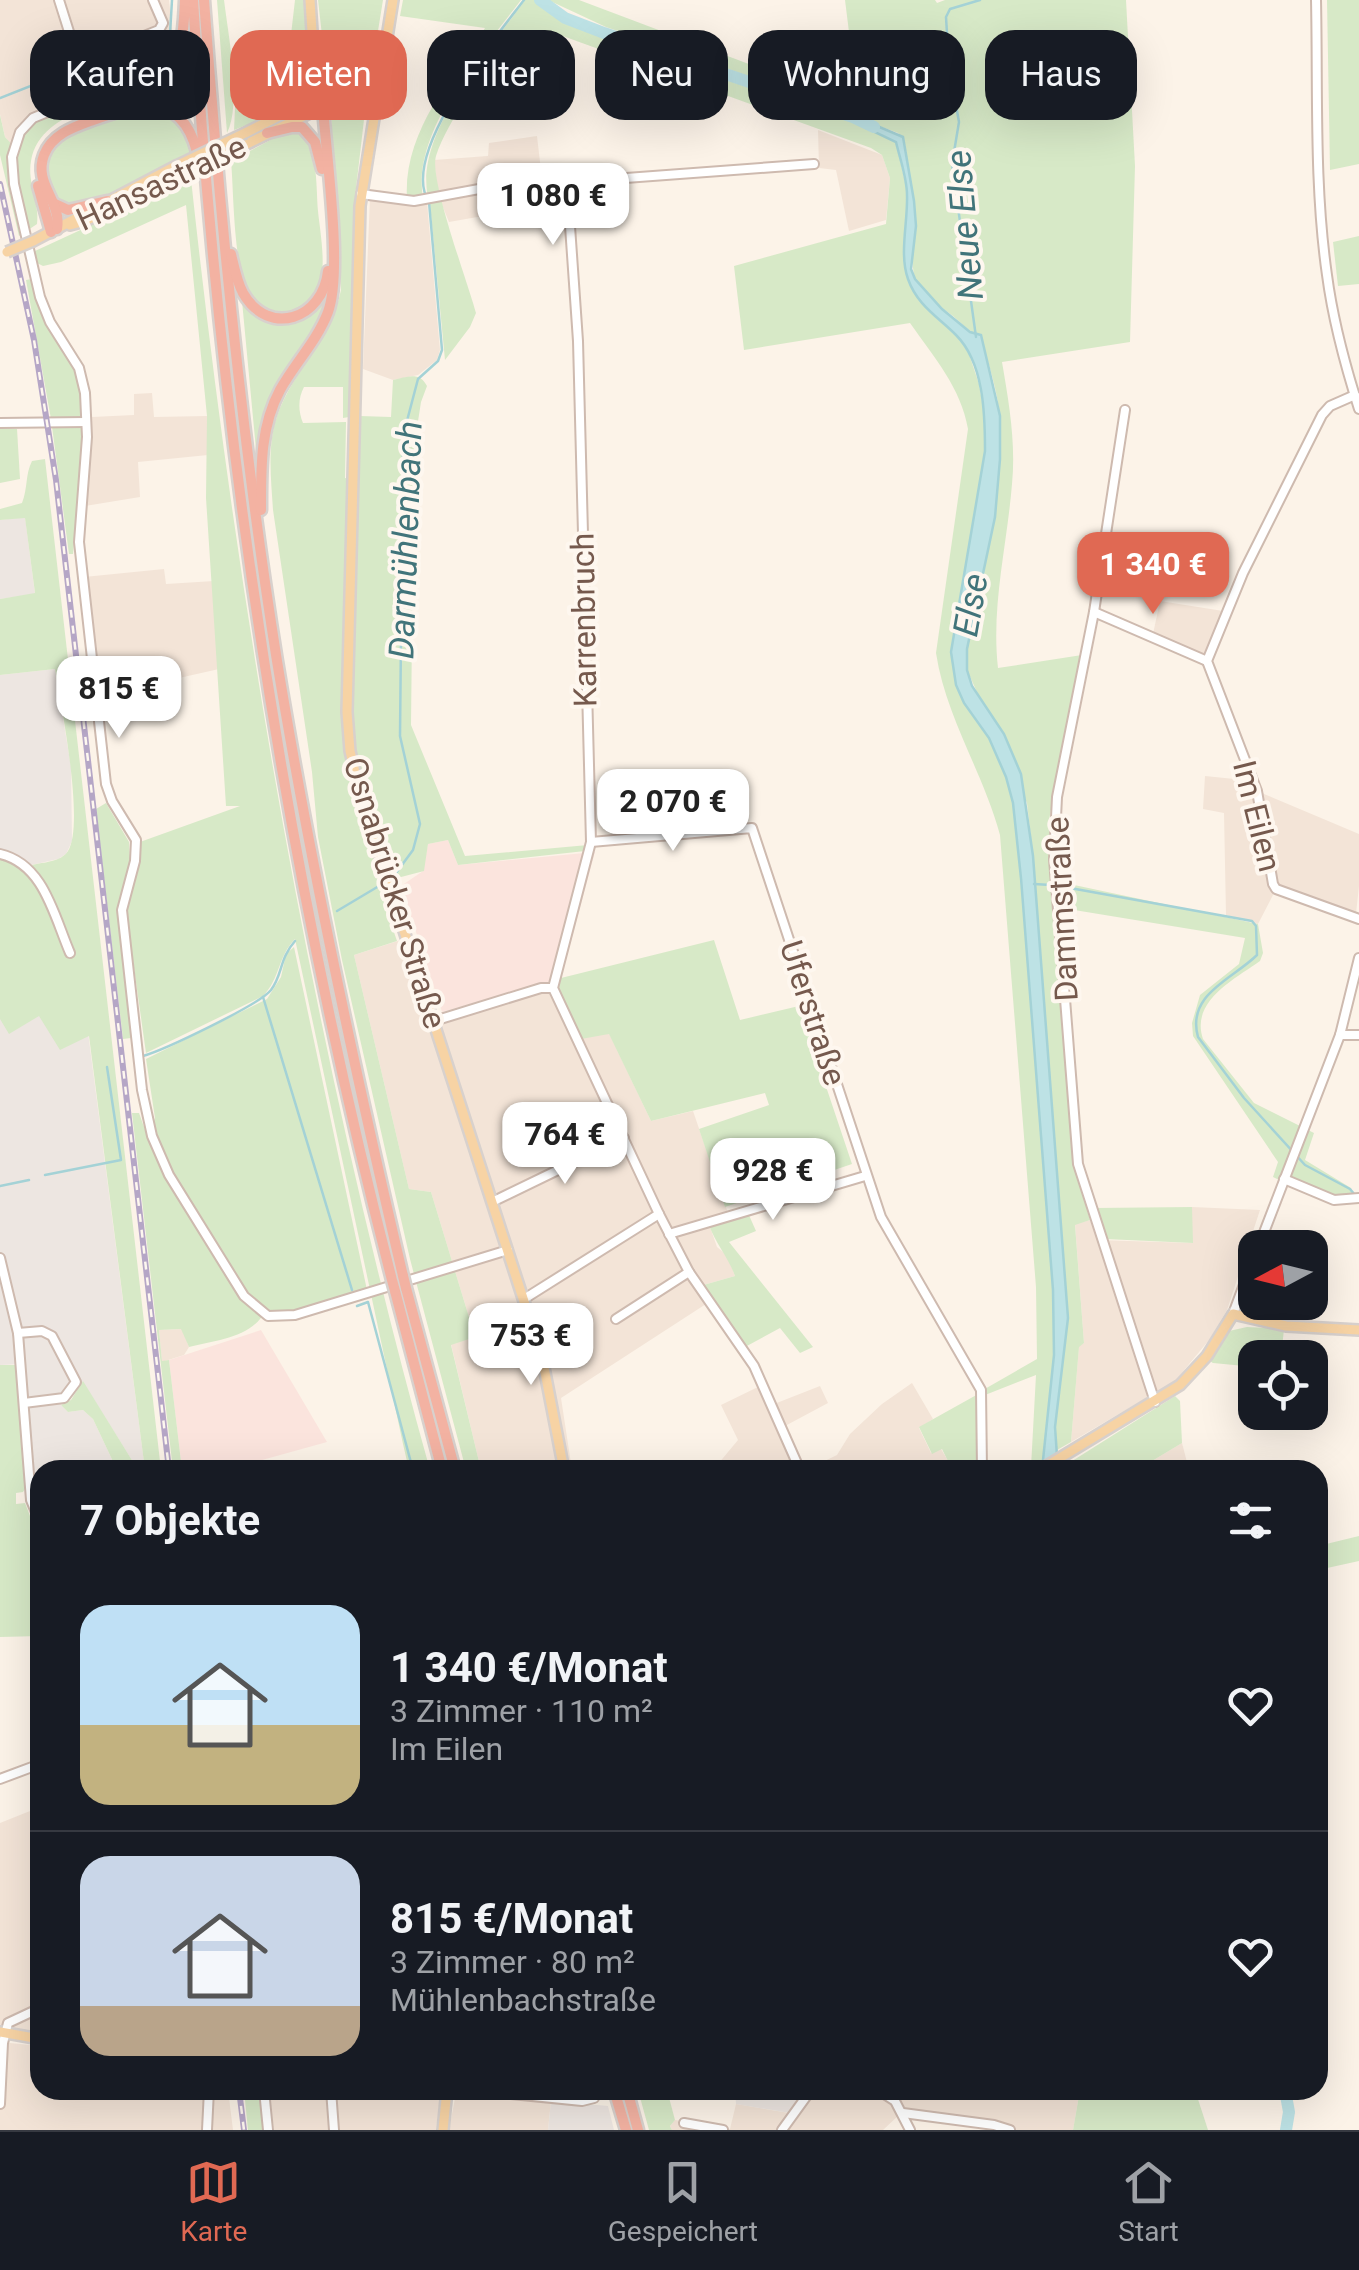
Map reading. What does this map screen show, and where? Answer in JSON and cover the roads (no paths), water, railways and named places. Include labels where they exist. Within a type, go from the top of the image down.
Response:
[{"type":"highway","points":[[54,230],[36,173],[42,150],[64,127],[132,101],[169,76],[180,53],[184,0]]},
{"type":"highway","points":[[193,0],[208,211],[242,505],[284,777],[338,1052],[399,1284],[452,1460]]},
{"type":"highway","points":[[204,0],[220,194],[260,546],[296,772],[335,978],[440,1460]]},
{"type":"highway","points":[[54,230],[58,214],[44,189],[45,152],[60,135],[121,110],[154,105],[170,110],[190,130],[208,211]]},
{"type":"highway","points":[[220,194],[234,268],[243,293],[265,314],[291,318],[313,308],[327,283],[320,120]]},
{"type":"highway","points":[[260,546],[261,463],[269,416],[280,391],[316,336],[333,292],[320,120]]},
{"type":"highway","points":[[268,134],[292,126],[302,128],[315,142],[322,170]]},
{"type":"highway","points":[[54,204],[68,210],[107,201]]},
{"type":"highway","points":[[617,2100],[626,2130]]},
{"type":"highway","points":[[630,2100],[638,2130]]},
{"type":"main road","points":[[310,0],[313,30]]},
{"type":"main road","name":"Osnabrücker Straße","points":[[392,0],[361,194],[348,737],[357,784],[548,1374],[562,1460]]},
{"type":"main road","name":"Hansastraße","points":[[54,230],[86,221],[272,120]]},
{"type":"main road","name":"Hansastraße","points":[[4,254],[107,201],[245,145],[294,120]]},
{"type":"main road","points":[[1058,1460],[1180,1385],[1207,1356],[1233,1314],[1261,1322],[1359,1330]]},
{"type":"main road","points":[[4,2026],[30,2035]]},
{"type":"main road","points":[[443,2130],[447,2100]]},
{"type":"street","points":[[59,0],[69,30]]},
{"type":"street","points":[[153,0],[163,23],[159,30]]},
{"type":"street","points":[[1316,0],[1323,236],[1333,311],[1359,409]]},
{"type":"street","points":[[31,120],[20,132],[12,156],[14,184],[40,297],[50,322],[79,368],[86,422],[78,542],[81,579],[106,784],[136,840],[135,862],[122,910],[138,1058],[152,1136],[169,1174],[244,1296],[268,1316],[296,1316],[508,1250]]},
{"type":"street","points":[[361,194],[407,202],[479,188],[814,164]]},
{"type":"street","name":"Karrenbruch","points":[[553,988],[591,842],[578,341],[568,183]]},
{"type":"street","points":[[1094,612],[1207,661],[1243,573],[1322,414],[1355,395]]},
{"type":"street","name":"Dammstraße","points":[[1125,410],[1094,612],[1057,797],[1054,859],[1078,1164],[1155,1402]]},
{"type":"street","points":[[0,422],[86,422]]},
{"type":"street","name":"Im Eilen","points":[[1207,661],[1257,790],[1272,884],[1359,920]]},
{"type":"street","name":"Uferstraße","points":[[591,842],[752,828],[866,1176],[891,1237],[981,1390],[982,1460]]},
{"type":"street","points":[[0,854],[17,858],[39,880],[70,953]]},
{"type":"street","points":[[1265,1230],[1340,1036],[1359,958]]},
{"type":"street","points":[[434,1021],[541,988],[553,988],[669,1234],[689,1272],[754,1366],[796,1460]]},
{"type":"street","points":[[1340,1036],[1359,1035]]},
{"type":"street","points":[[492,1202],[624,1138]]},
{"type":"street","points":[[669,1234],[866,1176]]},
{"type":"street","points":[[1284,1179],[1334,1200],[1359,1198]]},
{"type":"street","points":[[524,1299],[659,1214]]},
{"type":"street","points":[[0,1258],[18,1333],[30,1486]]},
{"type":"street","points":[[616,1318],[689,1272]]},
{"type":"street","points":[[1233,1314],[1238,1301]]},
{"type":"street","points":[[18,1333],[42,1332],[52,1336],[76,1382],[64,1398],[24,1403]]},
{"type":"street","points":[[0,1779],[30,1768]]},
{"type":"street","points":[[0,2104],[4,2026],[30,2013]]},
{"type":"street","points":[[207,2130],[208,2100]]},
{"type":"street","points":[[265,2100],[268,2130]]},
{"type":"street","points":[[332,2100],[334,2130]]},
{"type":"street","points":[[782,2130],[804,2100]]},
{"type":"street","points":[[892,2100],[910,2130]]},
{"type":"street","points":[[903,2113],[1010,2130]]},
{"type":"street","points":[[684,2123],[722,2130]]},
{"type":"water","points":[[863,120],[903,137],[916,226],[911,269],[942,309],[970,332],[981,335],[1000,416],[995,517],[967,649],[967,670],[972,686],[1004,734],[1021,774],[1033,856],[1068,1318],[1055,1427],[1057,1460],[1043,1460],[1054,1355],[1053,1290],[1013,803],[989,738],[956,685],[951,652],[985,451],[981,390],[965,347],[922,303],[905,269],[907,189],[896,142],[860,125]]},
{"type":"waterway","points":[[170,30],[172,0]]},
{"type":"waterway","name":"Darmühlenbach","points":[[396,873],[413,850],[420,824],[400,736],[403,436],[418,379],[438,361],[442,350],[429,202],[423,181],[427,156],[454,98],[524,0]]},
{"type":"waterway","name":"Else","points":[[540,0],[565,18],[604,33],[874,127]]},
{"type":"waterway","name":"Neue Else","points":[[976,337],[952,164],[959,122],[949,66],[946,17],[950,9],[980,0]]},
{"type":"waterway","points":[[0,98],[30,86]]},
{"type":"waterway","name":"Darmühlenbach","points":[[337,911],[384,883]]},
{"type":"waterway","points":[[1034,884],[1051,885]]},
{"type":"waterway","points":[[1059,886],[1252,921],[1256,926],[1257,955],[1205,998],[1196,1022],[1198,1037],[1244,1098],[1305,1165],[1355,1195]]},
{"type":"waterway","name":"Darmühlenbach","points":[[143,1056],[263,997],[275,984],[295,941]]},
{"type":"waterway","points":[[263,997],[352,1290]]},
{"type":"waterway","name":"Darmühlenbach","points":[[45,1175],[121,1160],[107,1067]]},
{"type":"waterway","name":"Darmühlenbach","points":[[0,1186],[29,1180]]},
{"type":"waterway","points":[[357,1306],[368,1302],[410,1460]]},
{"type":"waterway","name":"Else","points":[[1286,2130],[1287,2100]]},
{"type":"railway","points":[[0,184],[34,340],[56,480],[168,1460]]},
{"type":"railway","points":[[240,2100],[244,2130]]}]
